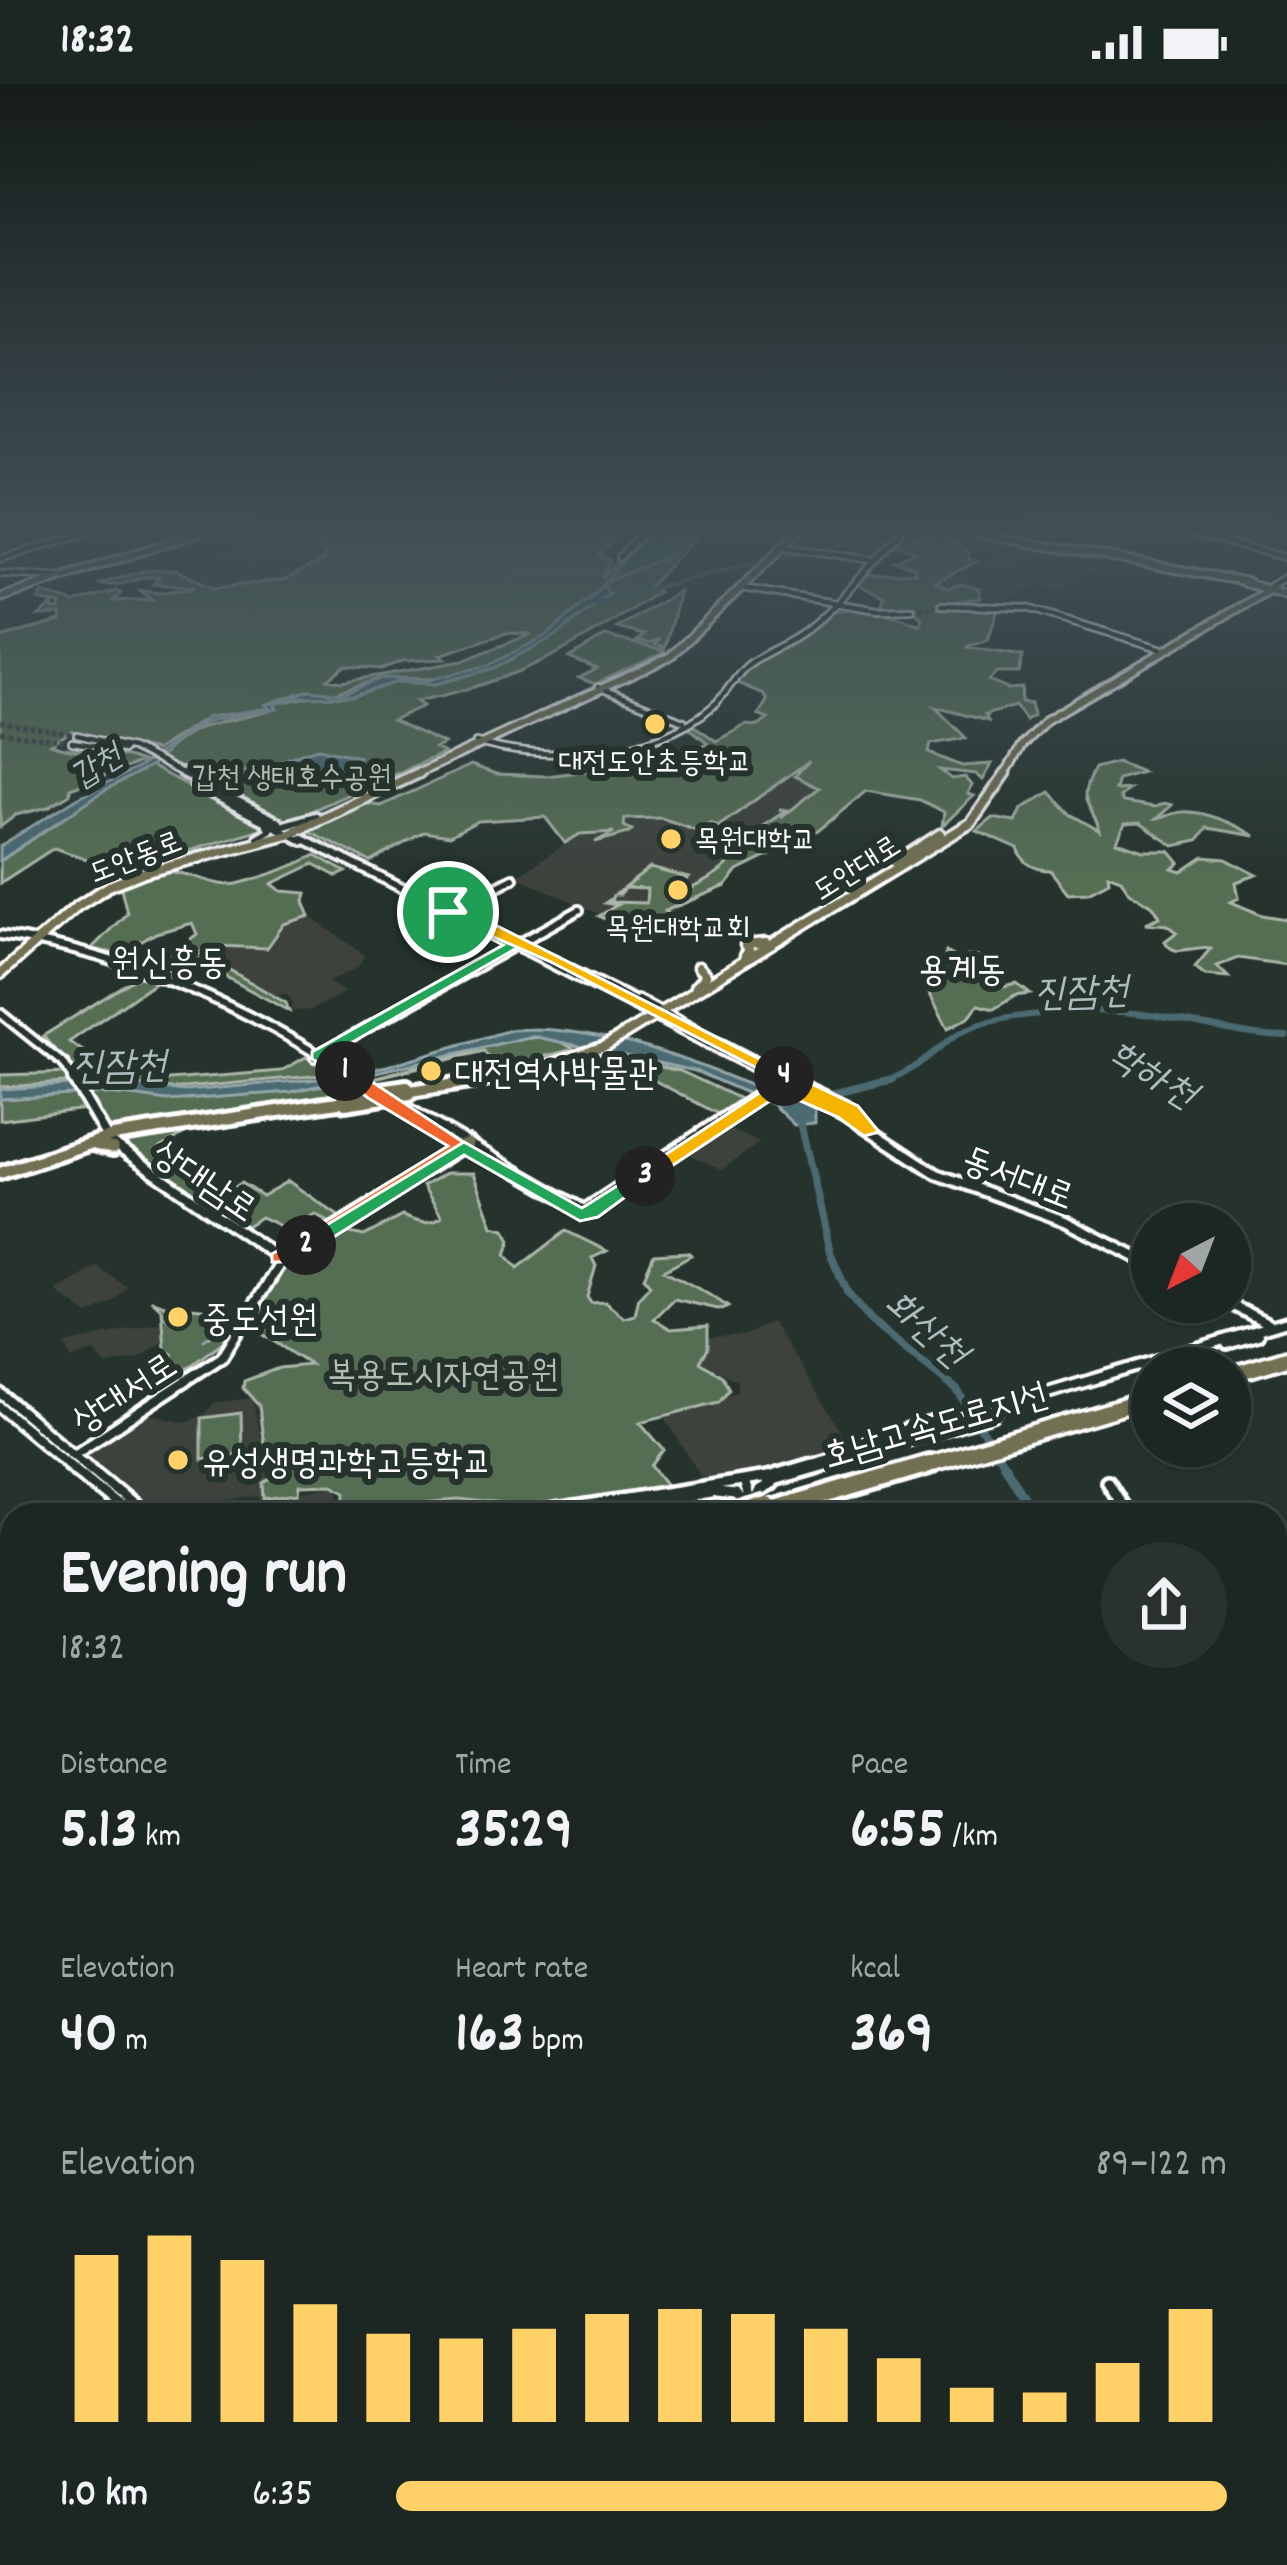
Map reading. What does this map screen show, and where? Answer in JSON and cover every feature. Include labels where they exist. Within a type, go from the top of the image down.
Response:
[{"type":"highway","points":[[1251,1367],[1287,1356]]},
{"type":"highway","name":"호남고속도로지선","points":[[786,1503],[1131,1402]]},
{"type":"main road","points":[[293,830],[681,649]]},
{"type":"main road","name":"도안대로","points":[[673,1004],[968,818],[991,792],[1018,736],[1167,649]]},
{"type":"main road","name":"도안대로","points":[[377,1095],[524,1071],[617,1037],[971,823],[991,802],[1028,734],[1158,654]]},
{"type":"main road","points":[[293,830],[479,744]]},
{"type":"main road","name":"도안동로","points":[[0,970],[69,904],[112,880],[293,830]]},
{"type":"main road","name":"도안동로","points":[[32,941],[86,899],[122,880],[293,830]]},
{"type":"main road","points":[[695,987],[706,975],[698,967]]},
{"type":"main road","points":[[0,1169],[77,1146],[226,1113],[377,1095]]},
{"type":"main road","points":[[0,1169],[109,1139],[377,1095]]},
{"type":"street","points":[[479,744],[518,755],[578,752],[650,737],[713,706],[749,663],[773,649]]},
{"type":"street","points":[[1148,649],[1158,654]]},
{"type":"street","points":[[600,688],[686,722]]},
{"type":"street","points":[[293,830],[261,820],[209,791],[123,745],[75,739],[136,754],[192,783],[209,791],[293,830],[674,1023],[781,1085]]},
{"type":"street","points":[[258,837],[270,830],[261,820]]},
{"type":"street","points":[[451,911],[513,878]]},
{"type":"street","points":[[436,904],[467,902]]},
{"type":"street","points":[[436,904],[437,918]]},
{"type":"street","points":[[316,1056],[579,910]]},
{"type":"street","points":[[0,936],[179,981],[316,1056],[580,1215],[592,1213],[652,1168],[781,1085]]},
{"type":"street","points":[[635,1004],[673,1004],[674,1023]]},
{"type":"street","points":[[634,1027],[640,1015],[635,1004]]},
{"type":"street","points":[[0,1015],[48,1052],[73,1080],[109,1139]]},
{"type":"street","points":[[634,1027],[674,1023]]},
{"type":"street","name":"동서대로","points":[[674,1023],[781,1085],[842,1108],[870,1132],[937,1174],[1070,1223],[1131,1254]]},
{"type":"street","name":"상대남로","points":[[109,1139],[280,1260]]},
{"type":"street","name":"상대서로","points":[[85,1446],[222,1351],[280,1260],[464,1146]]},
{"type":"street","points":[[1251,1314],[1281,1325]]},
{"type":"street","points":[[1249,1332],[1258,1324],[1251,1318]]},
{"type":"street","points":[[1002,1410],[1281,1325]]},
{"type":"street","points":[[649,1503],[702,1495],[849,1456],[1281,1325]]},
{"type":"street","points":[[0,1393],[132,1503]]},
{"type":"street","points":[[0,1406],[115,1503]]},
{"type":"street","points":[[60,1443],[85,1446],[78,1458]]},
{"type":"street","points":[[757,1503],[761,1490],[849,1456]]},
{"type":"street","points":[[63,1476],[84,1477]]},
{"type":"street","points":[[610,1503],[786,1478]]},
{"type":"street","points":[[1107,1481],[1121,1503]]},
{"type":"street","points":[[746,1484],[752,1503]]},
{"type":"street","points":[[702,1495],[736,1495],[745,1503]]},
{"type":"shaded area","name":"목원대학교","points":[[818,746],[851,758],[760,852],[725,866],[690,902],[638,932],[516,876],[641,795]]},
{"type":"shaded area","points":[[311,917],[365,955],[358,967],[328,982],[345,992],[311,1010],[291,1011],[293,1003],[287,994],[274,995],[196,952],[216,947],[269,949],[285,924]]},
{"type":"shaded area","points":[[725,1127],[759,1143],[721,1170],[688,1153]]},
{"type":"shaded area","points":[[97,1267],[127,1287],[113,1303],[88,1315],[56,1291]]},
{"type":"shaded area","points":[[772,1322],[851,1445],[705,1483],[664,1416],[737,1392],[737,1381],[701,1361],[711,1337],[745,1335]]},
{"type":"shaded area","points":[[163,1326],[165,1341],[139,1359],[106,1365],[94,1352],[71,1359],[65,1344]]},
{"type":"shaded area","name":"유성생명과학고등학교","points":[[252,1398],[268,1475],[266,1498],[337,1485],[341,1503],[261,1503],[259,1496],[218,1503],[145,1503],[87,1456],[90,1449],[145,1413],[187,1422],[204,1415],[214,1403]]},
{"type":"green space","points":[[0,649],[459,649],[440,655],[446,659],[402,661],[381,669],[345,666],[328,679],[342,682],[462,661],[493,649],[523,649],[442,679],[381,678],[327,696],[354,696],[397,682],[436,684],[494,668],[531,649],[564,649],[485,684],[416,701],[423,706],[392,720],[444,744],[435,748],[444,753],[288,821],[159,759],[200,728],[318,695],[310,690],[267,704],[271,708],[208,717],[155,751],[72,731],[51,744],[142,762],[70,788],[70,794],[48,807],[16,815],[0,827]]},
{"type":"green space","points":[[584,649],[665,652],[595,684],[579,678],[597,669],[569,658]]},
{"type":"green space","points":[[779,649],[977,649],[1023,656],[1019,673],[996,673],[989,681],[1008,689],[1022,688],[1021,702],[1031,703],[1033,715],[1025,720],[1015,706],[985,715],[988,721],[935,707],[966,738],[931,744],[929,753],[962,766],[992,764],[983,780],[976,774],[940,770],[952,779],[965,777],[972,785],[968,794],[974,796],[942,826],[944,812],[920,800],[866,791],[818,831],[738,871],[726,886],[665,911],[668,915],[635,932],[599,916],[617,905],[605,903],[612,898],[611,902],[646,903],[647,889],[624,888],[650,868],[688,878],[675,889],[681,881],[669,886],[667,892],[677,896],[709,879],[730,863],[734,857],[722,849],[743,831],[756,835],[760,851],[763,826],[784,812],[779,809],[789,811],[781,818],[819,788],[795,776],[809,761],[708,834],[715,825],[697,830],[661,818],[625,819],[624,826],[632,830],[629,833],[595,842],[614,832],[580,834],[565,843],[545,817],[478,821],[449,836],[424,832],[371,862],[307,830],[362,803],[381,806],[471,765],[496,774],[546,776],[587,771],[597,763],[659,747],[692,750],[708,743],[685,724],[689,722],[716,741],[746,725],[759,726],[768,719],[758,715],[767,701],[763,694],[735,682]]},
{"type":"green space","points":[[1117,762],[1142,772],[1118,779],[1115,790],[1129,789],[1120,797],[1123,802],[1172,805],[1156,819],[1195,813],[1255,836],[1207,828],[1198,841],[1174,846],[1140,823],[1125,824],[1117,842],[1144,851],[1170,851],[1180,863],[1173,869],[1182,872],[1204,857],[1226,859],[1257,875],[1236,882],[1239,898],[1231,902],[1287,919],[1287,965],[1238,958],[1217,966],[1228,977],[1205,975],[1195,967],[1211,948],[1179,951],[1169,947],[1165,941],[1177,932],[1168,925],[1146,923],[1160,917],[1157,911],[1121,879],[1108,874],[1109,881],[1088,892],[1068,893],[1050,870],[1030,865],[1018,849],[977,831],[993,818],[1016,822],[1022,809],[1050,792],[1070,814],[1100,831],[1086,801],[1086,789],[1094,768]]},
{"type":"green space","name":"갑천 생태호수공원","points":[[150,766],[267,827],[123,871],[54,848],[0,883],[0,861],[103,791]]},
{"type":"green space","points":[[316,855],[346,872],[337,876],[314,864],[272,884],[282,891],[307,893],[304,902],[310,916],[284,924],[267,948],[216,946],[197,951],[286,1003],[289,1011],[187,956],[169,969],[158,965],[197,934],[192,923],[156,933],[120,954],[91,949],[127,913],[121,888],[136,877],[168,871],[237,884]]},
{"type":"green space","points":[[946,952],[961,961],[980,957],[972,960],[987,967],[980,971],[998,988],[1017,984],[1030,994],[1015,996],[994,1009],[978,1005],[969,1017],[948,1028],[926,987],[933,969],[926,961],[944,961]]},
{"type":"green space","points":[[141,975],[158,980],[69,1042],[123,1077],[157,1081],[281,1071],[306,1057],[333,1074],[174,1089],[99,1081],[0,1087],[0,1075],[73,1073],[43,1036]]},
{"type":"green space","points":[[540,1037],[582,1045],[567,1045],[574,1049],[474,1075],[472,1070],[494,1067],[484,1051],[367,1080],[510,1040]]},
{"type":"green space","points":[[608,1056],[680,1071],[740,1099],[720,1115]]},
{"type":"green space","points":[[344,1083],[352,1092],[109,1129],[93,1108],[0,1120],[0,1099],[90,1093],[188,1100]]},
{"type":"green space","points":[[190,1131],[155,1151],[210,1189],[197,1197],[119,1143]]},
{"type":"green space","name":"복용도시자연공원","points":[[446,1173],[474,1173],[493,1226],[505,1229],[511,1240],[506,1255],[518,1268],[566,1231],[607,1251],[592,1258],[596,1266],[587,1297],[591,1303],[605,1302],[624,1318],[635,1315],[639,1297],[650,1285],[644,1277],[654,1254],[691,1255],[664,1270],[728,1307],[722,1310],[674,1299],[654,1319],[671,1329],[708,1326],[708,1348],[700,1362],[722,1376],[729,1389],[719,1402],[640,1422],[664,1450],[652,1466],[669,1488],[564,1503],[346,1503],[346,1491],[333,1484],[300,1485],[299,1493],[265,1498],[264,1483],[279,1473],[266,1448],[259,1406],[243,1388],[244,1381],[279,1368],[310,1365],[253,1328],[269,1292],[292,1261],[336,1230],[364,1236],[402,1216],[427,1223],[442,1217],[423,1186]]},
{"type":"green space","points":[[288,1181],[340,1217],[305,1236],[327,1221],[315,1214],[289,1230],[261,1217],[246,1226],[208,1204],[241,1183],[262,1196]]},
{"type":"green space","points":[[151,1300],[170,1307],[166,1317],[175,1325],[188,1319],[192,1307],[241,1312],[225,1340],[188,1369],[169,1359],[173,1355],[165,1349],[162,1310]]},
{"type":"green space","points":[[241,1413],[242,1454],[202,1459],[202,1418]]},
{"type":"water","points":[[531,649],[494,668],[436,684],[397,682],[354,696],[297,697],[274,704],[277,709],[213,720],[191,730],[209,717],[270,708],[266,705],[310,690],[344,694],[381,678],[425,681]]},
{"type":"water","points":[[180,737],[151,766],[103,791],[0,861],[0,846],[77,798],[139,767]]},
{"type":"water","points":[[318,748],[359,757],[351,770],[306,768],[273,783],[239,777],[238,772]]},
{"type":"water","points":[[510,1030],[593,1035],[675,1057],[807,1105],[815,1109],[815,1123],[794,1125],[772,1104],[695,1071],[532,1036],[291,1092],[168,1101],[109,1093],[0,1099],[0,1089],[109,1083],[186,1091],[318,1079],[387,1066]]},
{"type":"waterway","name":"학하천","points":[[881,1082],[910,1070],[963,1031],[1039,1014],[1130,1013],[1287,1037]]},
{"type":"waterway","name":"진잠천","points":[[881,1082],[893,1079]]},
{"type":"waterway","name":"진잠천","points":[[792,1104],[881,1082]]},
{"type":"waterway","name":"화산천","points":[[799,1118],[830,1252],[848,1294],[870,1321],[957,1390],[1006,1467]]},
{"type":"waterway","points":[[204,1340],[239,1317]]},
{"type":"waterway","name":"화산천","points":[[1004,1464],[1027,1503]]},
{"type":"tunnel","points":[[0,722],[77,735]]},
{"type":"tunnel","points":[[0,732],[72,742]]},
{"type":"tunnel","points":[[281,823],[306,836]]},
{"type":"place","name":"대전도안초등학교","points":[[655,724]]},
{"type":"place","name":"목원대학교","points":[[671,839]]},
{"type":"place","name":"목원대학교회","points":[[678,890]]},
{"type":"place","name":"대전역사박물관","points":[[431,1071]]},
{"type":"place","name":"중도선원","points":[[178,1317]]},
{"type":"place","name":"유성생명과학고등학교","points":[[178,1460]]},
{"type":"district","name":"원신흥동","points":[[169,960]]},
{"type":"district","name":"용계동","points":[[962,967]]},
{"type":"route","points":[[453,910],[554,958],[846,1106],[870,1132],[799,1091],[772,1089],[584,1215],[464,1147],[282,1260],[279,1258],[460,1146],[318,1055],[515,945],[448,912],[453,910]]},
{"type":"water label","name":"갑천","points":[[95,764]]}]
